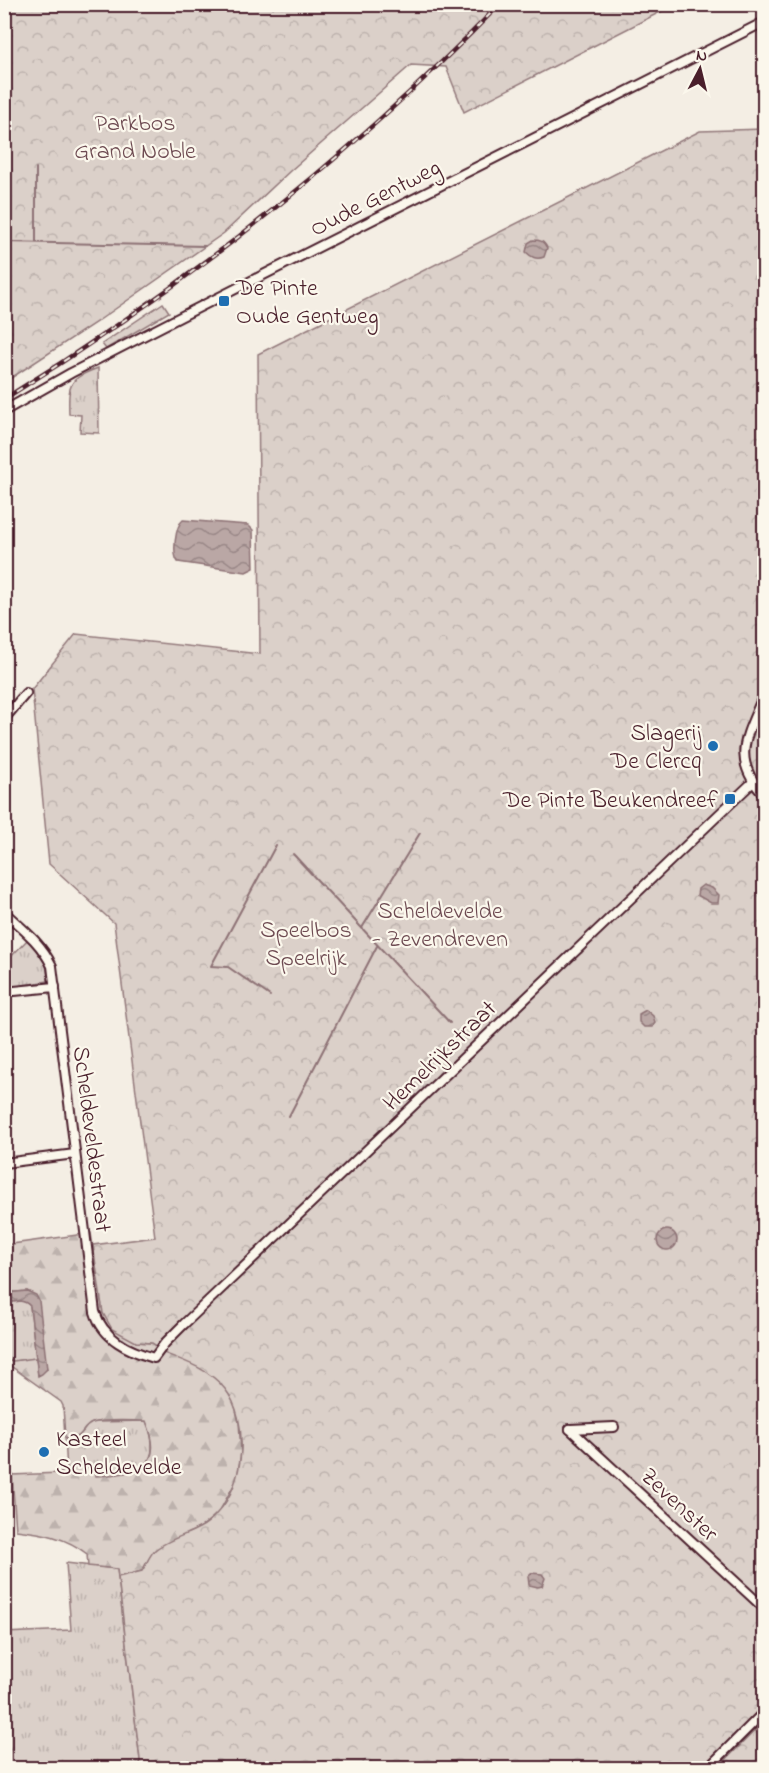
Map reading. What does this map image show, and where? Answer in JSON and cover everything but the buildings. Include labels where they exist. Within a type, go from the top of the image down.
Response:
[{"type":"street","name":"Oude Gentweg","points":[[4,411],[194,310],[765,22]]},
{"type":"street","points":[[4,719],[26,693]]},
{"type":"street","points":[[765,694],[743,750],[744,764],[753,783],[765,795]]},
{"type":"street","name":"Hemelrijkstraat","points":[[154,1358],[184,1324],[753,783]]},
{"type":"street","name":"Scheldeveldestraat","points":[[4,912],[36,940],[52,966],[95,1312],[106,1332],[118,1342],[138,1353],[154,1358]]},
{"type":"street","points":[[4,992],[55,987]]},
{"type":"street","points":[[4,1163],[75,1154]]},
{"type":"street","name":"Zevenster","points":[[614,1427],[570,1429],[765,1608]]},
{"type":"street","points":[[708,1768],[765,1712]]},
{"type":"green space","name":"Parkbos Grand Noble","points":[[5,4],[674,5],[464,112],[446,67],[411,65],[290,171],[224,233],[98,321],[5,382]]},
{"type":"green space","name":"Scheldevelde - Zevendreven","points":[[764,129],[764,1768],[141,1768],[118,1577],[142,1571],[158,1547],[209,1522],[226,1501],[234,1486],[241,1452],[241,1434],[233,1402],[225,1389],[211,1375],[158,1351],[158,1347],[152,1343],[136,1342],[112,1329],[103,1313],[93,1245],[155,1237],[114,923],[49,864],[32,689],[76,634],[260,654],[258,354],[700,131]]},
{"type":"green space","points":[[163,303],[169,312],[106,349],[102,344]]},
{"type":"green space","points":[[98,368],[99,433],[80,432],[81,415],[69,414],[70,389],[81,375]]},
{"type":"green space","points":[[28,939],[43,958],[48,981],[5,988],[4,964]]},
{"type":"green space","points":[[91,1233],[103,1313],[136,1342],[152,1343],[158,1347],[210,1311],[225,1388],[234,1402],[239,1422],[241,1452],[237,1479],[219,1512],[201,1527],[154,1551],[142,1571],[118,1577],[117,1569],[88,1566],[87,1554],[71,1544],[44,1534],[16,1530],[12,1475],[60,1473],[79,1465],[88,1467],[96,1476],[123,1473],[144,1466],[153,1450],[146,1421],[92,1423],[74,1439],[65,1438],[61,1402],[5,1362],[36,1358],[38,1375],[47,1369],[27,1291],[5,1293],[5,1245]]},
{"type":"green space","points":[[21,1301],[30,1306],[36,1358],[5,1362],[4,1303]]},
{"type":"green space","points":[[146,1421],[152,1450],[143,1466],[123,1473],[95,1476],[83,1467],[67,1470],[65,1438],[69,1440],[75,1438],[88,1424],[97,1422]]},
{"type":"green space","points":[[66,1563],[117,1569],[141,1768],[5,1768],[4,1633],[71,1630]]},
{"type":"water","points":[[533,240],[541,241],[546,246],[544,257],[534,258],[526,252],[528,243]]},
{"type":"water","points":[[183,520],[248,525],[253,530],[254,568],[246,572],[178,562],[175,541],[178,528]]},
{"type":"water","points":[[703,885],[712,888],[719,895],[718,903],[711,903],[697,895],[698,889]]},
{"type":"water","points":[[646,1010],[653,1016],[655,1022],[653,1027],[644,1027],[639,1022],[639,1014]]},
{"type":"water","points":[[667,1230],[674,1233],[677,1240],[674,1247],[667,1250],[660,1247],[657,1240],[660,1233]]},
{"type":"water","points":[[27,1291],[36,1295],[39,1301],[47,1369],[38,1376],[30,1306],[21,1301],[5,1303],[5,1293]]},
{"type":"water","points":[[531,1573],[542,1574],[545,1578],[542,1586],[529,1585],[528,1576]]},
{"type":"waterway","points":[[36,168],[36,242]]},
{"type":"waterway","points":[[4,242],[205,246]]},
{"type":"waterway","points":[[362,928],[420,833]]},
{"type":"waterway","points":[[270,996],[228,967],[211,966],[276,845]]},
{"type":"waterway","points":[[293,854],[450,1023]]},
{"type":"waterway","points":[[289,1116],[377,946]]},
{"type":"waterway","points":[[717,1768],[764,1721]]},
{"type":"railway","points":[[4,399],[137,312],[264,217],[385,115],[500,4]]},
{"type":"place","name":"De Pinte Oude Gentweg","points":[[224,301]]},
{"type":"place","name":"Slagerij De Clercq","points":[[713,746]]},
{"type":"place","name":"De Pinte Beukendreef","points":[[730,799]]},
{"type":"place","name":"Kasteel Scheldevelde","points":[[44,1452]]},
{"type":"park label","name":"Speelbos Speelrijk","points":[[306,943]]}]
